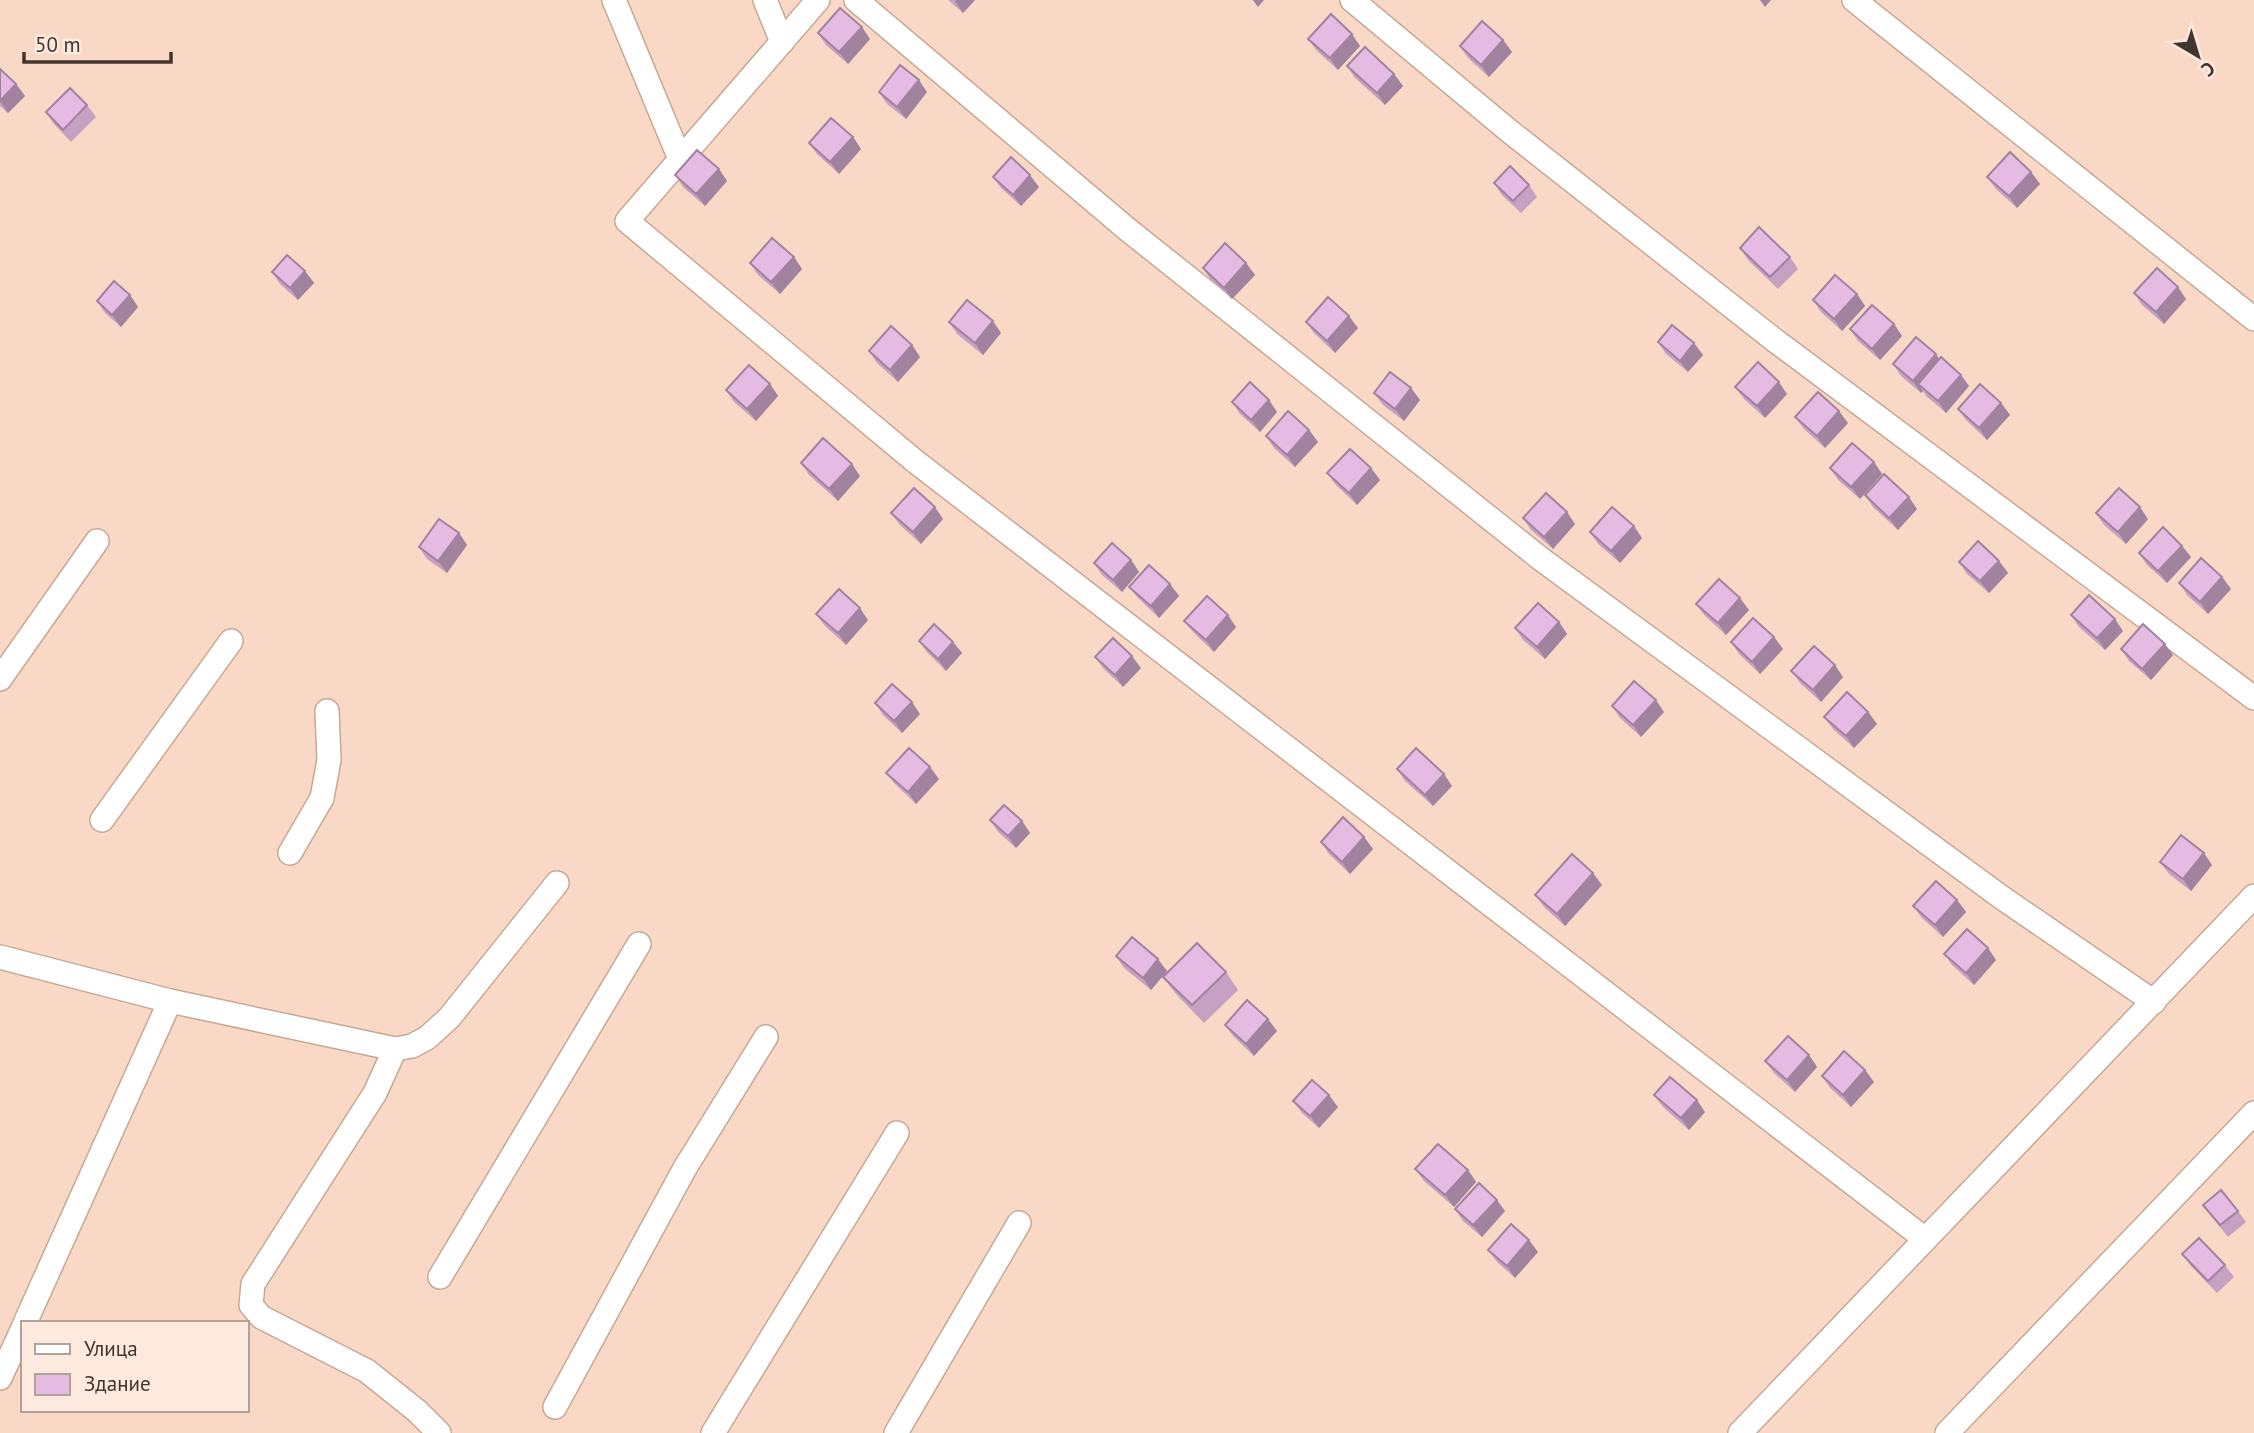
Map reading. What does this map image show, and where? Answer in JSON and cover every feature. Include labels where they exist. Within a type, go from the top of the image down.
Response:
[{"type":"street","points":[[614,0],[680,159]]},
{"type":"street","points":[[765,0],[782,42]]},
{"type":"street","points":[[818,0],[627,221],[916,462],[1925,1238]]},
{"type":"street","points":[[856,0],[1127,229],[1541,559],[2001,897],[2154,1002]]},
{"type":"street","points":[[1352,0],[1508,131],[1762,331],[2254,698]]},
{"type":"street","points":[[1854,0],[2254,319]]},
{"type":"street","points":[[0,679],[97,541]]},
{"type":"street","points":[[102,820],[231,641]]},
{"type":"street","points":[[290,853],[322,798],[329,760],[327,711]]},
{"type":"street","points":[[0,957],[170,1001],[395,1049],[412,1046],[427,1038],[449,1018],[557,883]]},
{"type":"street","points":[[1740,1433],[2254,896]]},
{"type":"street","points":[[440,1277],[639,944]]},
{"type":"street","points":[[26,1321],[170,1001]]},
{"type":"street","points":[[555,1407],[685,1168],[766,1037]]},
{"type":"street","points":[[395,1049],[375,1093],[253,1284],[251,1305],[261,1317],[367,1371],[416,1410],[439,1433]]},
{"type":"street","points":[[1947,1433],[2254,1113]]},
{"type":"street","points":[[713,1433],[897,1133]]},
{"type":"street","points":[[896,1433],[1019,1223]]},
{"type":"street","points":[[0,1378],[21,1332]]},
{"type":"building","points":[[840,8],[862,27],[839,52],[818,33]]},
{"type":"building","points":[[1331,14],[1352,34],[1330,58],[1308,39]]},
{"type":"building","points":[[1482,21],[1503,40],[1481,65],[1460,46]]},
{"type":"building","points":[[1365,47],[1394,74],[1377,93],[1347,66]]},
{"type":"building","points":[[900,65],[919,80],[897,107],[879,92]]},
{"type":"building","points":[[0,69],[16,84],[0,101]]},
{"type":"building","points":[[70,88],[87,105],[63,130],[46,112]]},
{"type":"building","points":[[831,118],[853,137],[830,162],[809,143]]},
{"type":"building","points":[[697,150],[719,169],[696,194],[675,175]]},
{"type":"building","points":[[2010,152],[2031,172],[2009,196],[1987,177]]},
{"type":"building","points":[[1011,157],[1030,175],[1013,195],[993,177]]},
{"type":"building","points":[[1510,166],[1529,185],[1513,201],[1494,183]]},
{"type":"building","points":[[1759,227],[1790,257],[1770,277],[1740,248]]},
{"type":"building","points":[[772,238],[794,257],[771,282],[750,263]]},
{"type":"building","points":[[1225,243],[1246,263],[1224,288],[1203,268]]},
{"type":"building","points":[[287,255],[305,271],[290,288],[272,272]]},
{"type":"building","points":[[2157,268],[2178,287],[2156,312],[2134,293]]},
{"type":"building","points":[[1835,275],[1857,294],[1834,319],[1813,300]]},
{"type":"building","points":[[114,281],[130,295],[112,315],[97,301]]},
{"type":"building","points":[[1328,297],[1349,316],[1327,341],[1306,322]]},
{"type":"building","points":[[967,300],[993,321],[975,343],[949,322]]},
{"type":"building","points":[[1872,305],[1894,324],[1872,349],[1850,329]]},
{"type":"building","points":[[1672,325],[1694,343],[1680,361],[1658,342]]},
{"type":"building","points":[[891,326],[912,345],[890,370],[869,351]]},
{"type":"building","points":[[1916,337],[1936,354],[1913,381],[1893,364]]},
{"type":"building","points":[[1941,357],[1961,375],[1938,401],[1918,384]]},
{"type":"building","points":[[1758,362],[1779,382],[1757,406],[1735,387]]},
{"type":"building","points":[[749,365],[770,384],[747,409],[726,390]]},
{"type":"building","points":[[1390,372],[1411,388],[1395,409],[1374,393]]},
{"type":"building","points":[[1250,382],[1269,400],[1251,420],[1232,402]]},
{"type":"building","points":[[1980,384],[2001,403],[1979,428],[1958,409]]},
{"type":"building","points":[[1818,392],[1839,411],[1817,436],[1795,417]]},
{"type":"building","points":[[1288,411],[1309,430],[1287,455],[1266,436]]},
{"type":"building","points":[[823,438],[852,464],[829,489],[801,463]]},
{"type":"building","points":[[1852,443],[1874,462],[1851,487],[1830,468]]},
{"type":"building","points":[[1350,449],[1371,468],[1349,493],[1327,473]]},
{"type":"building","points":[[1884,474],[1909,497],[1889,518],[1865,495]]},
{"type":"building","points":[[914,488],[935,507],[913,532],[891,513]]},
{"type":"building","points":[[2119,488],[2140,507],[2118,532],[2096,513]]},
{"type":"building","points":[[1546,493],[1567,512],[1544,537],[1523,518]]},
{"type":"building","points":[[1612,507],[1634,526],[1611,551],[1590,532]]},
{"type":"building","points":[[439,519],[459,533],[438,561],[419,547]]},
{"type":"building","points":[[2163,527],[2182,546],[2158,571],[2139,553]]},
{"type":"building","points":[[1978,541],[1999,561],[1980,581],[1959,562]]},
{"type":"building","points":[[1112,543],[1131,560],[1113,580],[1094,563]]},
{"type":"building","points":[[2201,558],[2222,577],[2200,602],[2179,583]]},
{"type":"building","points":[[1149,565],[1170,584],[1151,606],[1129,587]]},
{"type":"building","points":[[1719,579],[1740,598],[1718,623],[1696,604]]},
{"type":"building","points":[[839,589],[860,608],[838,633],[816,614]]},
{"type":"building","points":[[2089,595],[2115,619],[2097,638],[2071,615]]},
{"type":"building","points":[[1207,596],[1228,615],[1206,640],[1184,621]]},
{"type":"building","points":[[1538,603],[1559,622],[1537,647],[1515,628]]},
{"type":"building","points":[[1753,618],[1774,637],[1752,662],[1731,642]]},
{"type":"building","points":[[934,624],[953,642],[938,659],[919,641]]},
{"type":"building","points":[[2143,624],[2165,644],[2142,669],[2121,649]]},
{"type":"building","points":[[1113,638],[1132,656],[1115,675],[1095,657]]},
{"type":"building","points":[[1814,646],[1835,665],[1813,690],[1791,671]]},
{"type":"building","points":[[1634,681],[1656,700],[1633,725],[1612,706]]},
{"type":"building","points":[[892,684],[912,702],[894,721],[875,703]]},
{"type":"building","points":[[1847,692],[1868,712],[1846,736],[1824,717]]},
{"type":"building","points":[[909,748],[930,767],[908,792],[886,773]]},
{"type":"building","points":[[1416,748],[1444,774],[1425,795],[1397,769]]},
{"type":"building","points":[[1004,805],[1022,821],[1008,836],[990,820]]},
{"type":"building","points":[[1343,817],[1364,837],[1342,862],[1321,842]]},
{"type":"building","points":[[2181,835],[2204,853],[2183,879],[2160,862]]},
{"type":"building","points":[[1572,854],[1593,873],[1557,914],[1535,895]]},
{"type":"building","points":[[1936,881],[1957,900],[1935,925],[1913,906]]},
{"type":"building","points":[[1967,929],[1988,948],[1966,973],[1944,954]]},
{"type":"building","points":[[1132,937],[1158,959],[1143,978],[1116,956]]},
{"type":"building","points":[[1197,943],[1226,972],[1192,1005],[1163,977]]},
{"type":"building","points":[[1247,1000],[1268,1019],[1246,1044],[1225,1025]]},
{"type":"building","points":[[1788,1036],[1809,1055],[1787,1080],[1765,1061]]},
{"type":"building","points":[[1844,1051],[1865,1070],[1843,1095],[1822,1076]]},
{"type":"building","points":[[1670,1077],[1697,1100],[1681,1118],[1654,1095]]},
{"type":"building","points":[[1312,1080],[1329,1095],[1310,1116],[1293,1101]]},
{"type":"building","points":[[1438,1144],[1468,1170],[1445,1195],[1415,1169]]},
{"type":"building","points":[[1479,1183],[1497,1200],[1473,1225],[1455,1209]]},
{"type":"building","points":[[2221,1190],[2238,1211],[2220,1225],[2203,1205]]},
{"type":"building","points":[[1511,1224],[1529,1240],[1507,1266],[1488,1250]]},
{"type":"building","points":[[2199,1238],[2225,1265],[2208,1281],[2182,1254]]}]
